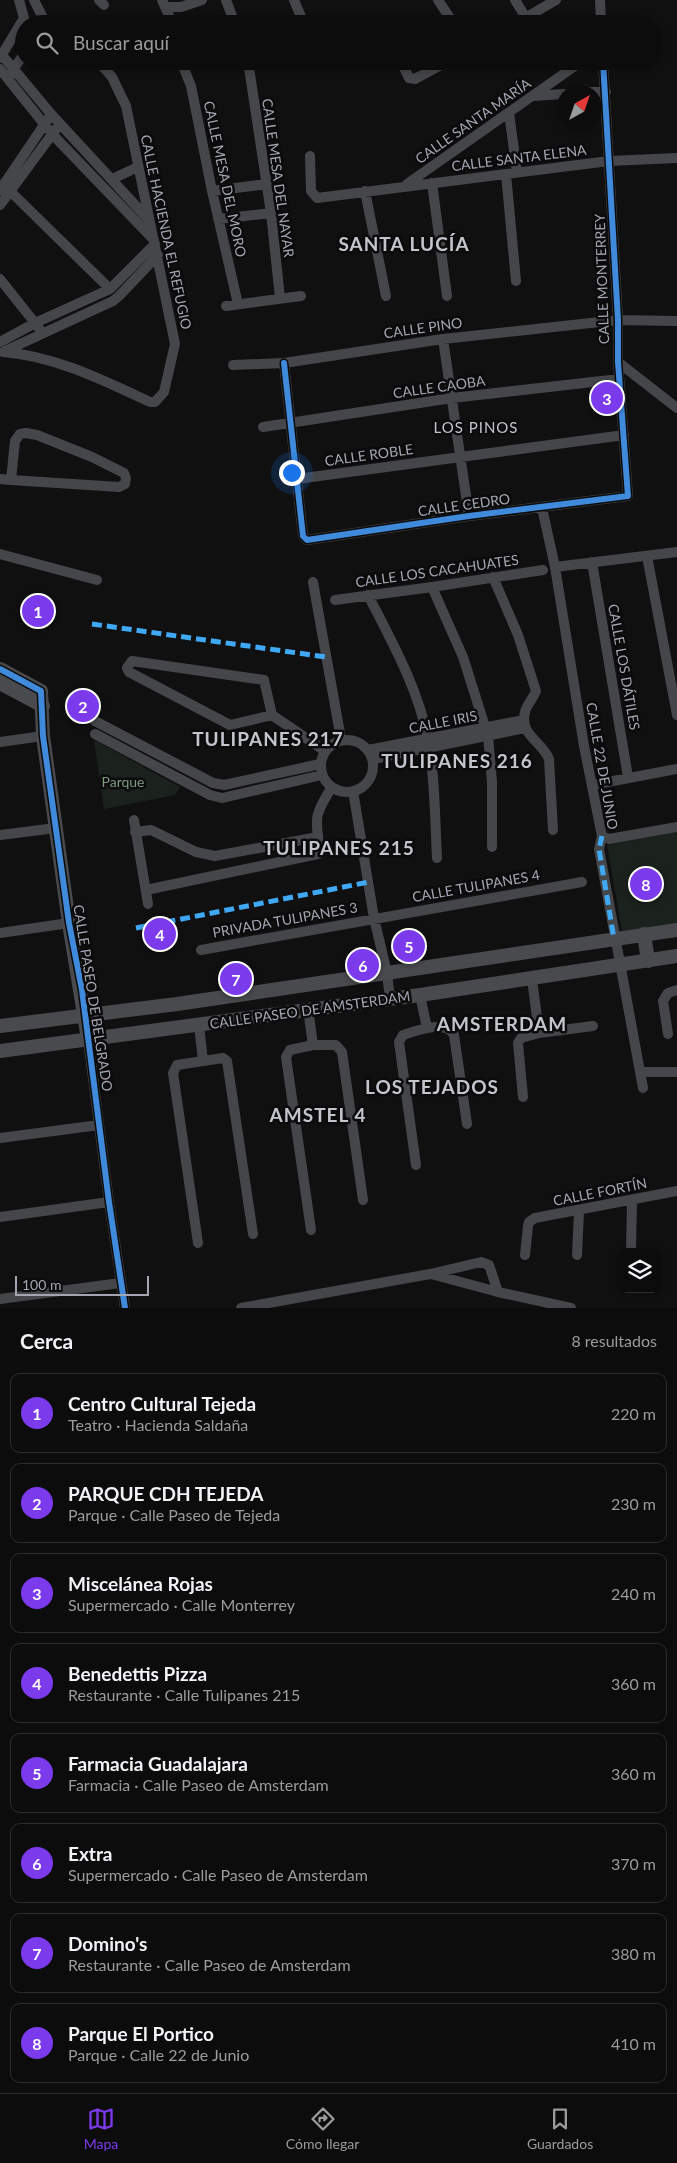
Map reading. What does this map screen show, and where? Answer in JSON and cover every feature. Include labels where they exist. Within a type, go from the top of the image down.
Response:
[{"type":"main road","name":"CALLE PASEO DE BELGRADO","points":[[0,669],[41,691],[43,706],[42,736],[88,1039]]},
{"type":"main road","points":[[0,683],[43,706]]},
{"type":"main road","name":"CALLE PASEO DE AMSTERDAM","points":[[0,1026],[177,1004],[677,930]]},
{"type":"main road","points":[[644,934],[648,961]]},
{"type":"main road","name":"CALLE PASEO DE AMSTERDAM","points":[[0,1051],[420,995],[677,956]]},
{"type":"street","points":[[19,0],[23,15]]},
{"type":"street","points":[[34,0],[41,15]]},
{"type":"street","points":[[164,3],[181,8],[202,0]]},
{"type":"street","points":[[226,0],[232,15]]},
{"type":"street","points":[[294,0],[300,15]]},
{"type":"street","points":[[438,0],[448,15]]},
{"type":"street","points":[[515,0],[524,15]]},
{"type":"street","points":[[531,15],[556,0]]},
{"type":"street","points":[[600,0],[601,15]]},
{"type":"street","points":[[15,33],[1,56],[11,73],[52,134],[156,246]]},
{"type":"street","points":[[11,73],[15,67]]},
{"type":"street","points":[[0,69],[11,73],[61,123],[149,220]]},
{"type":"street","name":"CALLE HACIENDA EL REFUGIO","points":[[1,349],[48,358],[150,402],[155,402],[166,387],[175,344],[126,106],[112,77],[106,70]]},
{"type":"street","name":"CALLE MESA DEL MORO","points":[[185,70],[191,86],[218,219],[238,304]]},
{"type":"street","name":"CALLE MESA DEL NAYAR","points":[[249,70],[271,213],[280,298]]},
{"type":"street","points":[[405,70],[409,78],[415,80],[432,70]]},
{"type":"street","name":"CALLE SANTA MARÍA","points":[[405,186],[569,70]]},
{"type":"street","name":"CALLE MONTERREY","points":[[604,70],[618,320],[618,362],[628,496]]},
{"type":"street","points":[[532,96],[557,94]]},
{"type":"street","points":[[509,113],[517,172]]},
{"type":"street","points":[[0,205],[5,190],[52,114]]},
{"type":"street","points":[[5,190],[61,123]]},
{"type":"street","name":"CALLE SANTA ELENA","points":[[310,156],[311,192],[314,196],[323,198],[365,191],[609,161],[677,158]]},
{"type":"street","points":[[112,179],[138,167]]},
{"type":"street","points":[[506,174],[516,281]]},
{"type":"street","points":[[432,183],[447,296]]},
{"type":"street","points":[[212,191],[267,184]]},
{"type":"street","points":[[5,190],[110,289]]},
{"type":"street","points":[[365,191],[386,296]]},
{"type":"street","points":[[218,219],[271,213]]},
{"type":"street","points":[[1,349],[35,322],[110,289],[156,246]]},
{"type":"street","points":[[1,349],[43,333],[119,296],[156,246]]},
{"type":"street","points":[[0,279],[43,333]]},
{"type":"street","points":[[226,306],[301,296]]},
{"type":"street","name":"CALLE PINO","points":[[233,366],[284,363],[443,339],[618,320],[677,321]]},
{"type":"street","points":[[443,339],[469,516]]},
{"type":"street","name":"CALLE MONTERREY","points":[[618,362],[677,408]]},
{"type":"street","points":[[284,363],[297,479]]},
{"type":"street","name":"CALLE CAOBA","points":[[263,427],[452,398],[619,379]]},
{"type":"street","points":[[0,479],[12,480],[120,487],[125,484],[126,478],[124,473],[92,456],[37,435],[26,433],[20,434],[15,441],[12,480]]},
{"type":"street","name":"CALLE ROBLE","points":[[297,479],[624,435]]},
{"type":"street","name":"CALLE CEDRO","points":[[297,479],[305,540],[310,541],[469,516],[628,496]]},
{"type":"street","name":"CALLE 22 DE JUNIO","points":[[542,508],[555,567],[602,836],[599,849],[614,939],[643,1088]]},
{"type":"street","points":[[555,567],[677,552]]},
{"type":"street","points":[[0,554],[96,580]]},
{"type":"street","points":[[647,556],[677,712]]},
{"type":"street","name":"CALLE LOS DÁTILES","points":[[592,562],[628,778]]},
{"type":"street","name":"CALLE LOS CACAHUATES","points":[[335,600],[543,570]]},
{"type":"street","points":[[493,577],[518,635],[536,691],[528,705],[525,724],[532,739],[546,753],[549,759],[553,830]]},
{"type":"street","points":[[313,582],[341,739]]},
{"type":"street","points":[[432,587],[463,657],[486,732],[492,782],[492,847]]},
{"type":"street","points":[[368,595],[402,661],[417,700],[429,744],[438,858]]},
{"type":"street","points":[[272,715],[230,725],[128,672],[128,664],[132,661],[264,680],[272,715],[325,751]]},
{"type":"street","points":[[95,720],[213,783],[224,785],[321,770]]},
{"type":"street","name":"CALLE IRIS","points":[[370,754],[525,724]]},
{"type":"street","points":[[95,734],[210,795],[222,798],[321,770]]},
{"type":"street","points":[[0,742],[42,736]]},
{"type":"street","points":[[341,739],[358,742],[370,754],[371,777],[365,785],[354,791],[346,792],[332,787],[321,770],[325,751],[329,746],[341,739]]},
{"type":"street","points":[[592,785],[677,769]]},
{"type":"street","points":[[146,890],[318,854],[320,850],[316,820],[317,812],[332,787]]},
{"type":"street","points":[[354,791],[374,918],[387,973],[390,999]]},
{"type":"street","points":[[134,820],[148,904]]},
{"type":"street","points":[[602,836],[609,839],[677,827]]},
{"type":"street","points":[[0,835],[56,828]]},
{"type":"street","points":[[135,832],[151,830],[196,852],[215,856],[318,837]]},
{"type":"street","name":"CALLE TULIPANES 4","points":[[374,918],[582,882]]},
{"type":"street","name":"PRIVADA TULIPANES 3","points":[[201,950],[374,918]]},
{"type":"street","points":[[0,933],[69,923]]},
{"type":"street","points":[[532,979],[539,1033]]},
{"type":"street","points":[[668,1034],[672,1018],[663,1001],[664,996],[677,990]]},
{"type":"street","points":[[420,995],[427,1028]]},
{"type":"street","points":[[308,1009],[313,1045]]},
{"type":"street","points":[[198,1025],[203,1061]]},
{"type":"street","points":[[523,1097],[518,1043],[521,1038],[539,1033],[593,1026]]},
{"type":"street","points":[[416,1165],[399,1042],[403,1035],[427,1028],[448,1028],[454,1034],[467,1124]]},
{"type":"street","name":"CALLE PASEO DE BELGRADO","points":[[88,1039],[120,1283],[125,1308]]},
{"type":"street","points":[[311,1230],[286,1057],[290,1050],[313,1045],[336,1045],[342,1052],[363,1200]]},
{"type":"street","points":[[198,1243],[173,1073],[177,1065],[223,1058],[227,1061],[253,1234]]},
{"type":"street","points":[[640,1072],[677,1072]]},
{"type":"street","points":[[0,1138],[99,1125]]},
{"type":"street","name":"CALLE FORTÍN","points":[[525,1255],[529,1222],[535,1218],[677,1191]]},
{"type":"street","points":[[630,1248],[632,1200]]},
{"type":"street","points":[[0,1217],[109,1202]]},
{"type":"street","points":[[577,1255],[579,1211]]},
{"type":"street","points":[[241,1308],[267,1306],[481,1262],[486,1262],[491,1269],[498,1292]]},
{"type":"street","points":[[430,1274],[498,1292],[571,1308]]},
{"type":"street","points":[[0,1300],[120,1283]]},
{"type":"green space","points":[[87,692],[90,713],[62,699]]},
{"type":"green space","name":"Parque","points":[[94,740],[180,787],[175,795],[104,809]]},
{"type":"green space","points":[[677,832],[677,923],[622,931],[607,845]]},
{"type":"marked path","points":[[92,624],[326,657]]},
{"type":"marked path","points":[[602,836],[599,849],[614,939]]},
{"type":"marked path","points":[[136,928],[369,882]]},
{"type":"cycle path","points":[[284,363],[303,536],[307,540],[469,516],[628,496],[618,362],[618,320],[604,70]]},
{"type":"cycle path","points":[[0,669],[41,691],[43,736],[69,923],[82,990],[109,1202],[125,1308]]},
{"type":"place","name":"Miscelánea Rojas","points":[[607,398]]},
{"type":"place","name":"Centro Cultural Tejeda","points":[[38,611]]},
{"type":"place","name":"PARQUE CDH TEJEDA","points":[[83,706]]},
{"type":"place","name":"Parque El Portico","points":[[646,884]]},
{"type":"place","name":"Benedettis Pizza","points":[[160,934]]},
{"type":"place","name":"Farmacia Guadalajara","points":[[409,946]]},
{"type":"place","name":"Extra","points":[[363,965]]},
{"type":"place","name":"Domino's","points":[[236,979]]},
{"type":"district","name":"SANTA LUCÍA","points":[[404,244]]},
{"type":"district","name":"LOS PINOS","points":[[476,428]]},
{"type":"district","name":"TULIPANES 217","points":[[268,739]]},
{"type":"district","name":"TULIPANES 216","points":[[457,761]]},
{"type":"district","name":"TULIPANES 215","points":[[339,848]]},
{"type":"district","name":"AMSTERDAM","points":[[502,1024]]},
{"type":"district","name":"LOS TEJADOS","points":[[432,1087]]},
{"type":"district","name":"AMSTEL 4","points":[[318,1115]]}]
